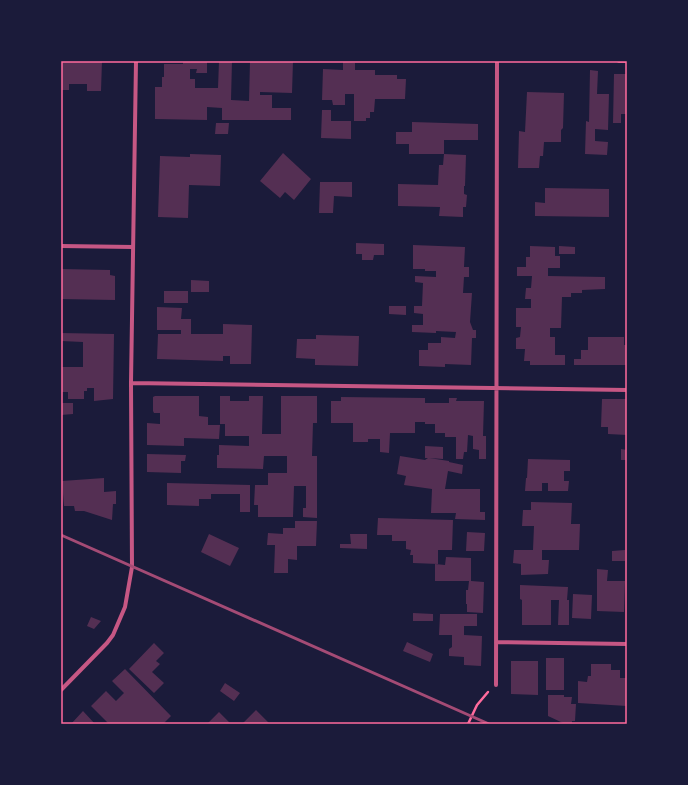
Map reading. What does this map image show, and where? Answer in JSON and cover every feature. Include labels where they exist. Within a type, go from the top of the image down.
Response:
[{"type":"street","points":[[61,690],[113,635],[125,607],[132,567],[130,383],[136,61]]},
{"type":"street","points":[[496,686],[497,61]]},
{"type":"street","points":[[619,61],[627,61]]},
{"type":"street","points":[[61,246],[133,247]]},
{"type":"street","points":[[130,383],[627,390]]},
{"type":"street","points":[[496,642],[627,644]]},
{"type":"path","points":[[468,724],[477,705],[486,694],[496,686]]},
{"type":"building","points":[[61,61],[102,61],[101,91],[87,91],[87,84],[69,84],[69,90],[61,90]]},
{"type":"building","points":[[183,61],[207,61],[207,73],[196,73],[197,69],[190,69],[190,79],[195,79],[195,88],[218,88],[219,61],[232,61],[231,100],[249,101],[250,61],[293,61],[292,93],[260,92],[260,95],[272,95],[272,108],[291,108],[291,120],[222,120],[222,108],[207,107],[207,120],[155,119],[155,87],[162,87],[164,64],[183,64]]},
{"type":"building","points":[[343,62],[355,63],[355,70],[375,70],[375,75],[397,75],[397,79],[406,79],[405,99],[375,99],[374,112],[370,112],[370,118],[366,118],[366,121],[354,121],[354,94],[345,94],[345,105],[333,105],[332,100],[322,100],[323,69],[343,70]]},
{"type":"building","points":[[590,70],[598,71],[597,94],[609,94],[608,130],[595,129],[595,141],[608,142],[607,155],[585,154],[586,121],[589,122]]},
{"type":"building","points":[[614,74],[627,74],[627,114],[621,114],[621,123],[613,123]]},
{"type":"building","points":[[527,92],[564,93],[561,142],[544,142],[543,156],[540,156],[539,168],[518,168],[519,131],[525,132]]},
{"type":"building","points":[[322,110],[331,110],[331,121],[351,121],[351,139],[321,138]]},
{"type":"building","points":[[412,122],[478,124],[478,140],[444,140],[444,154],[409,154],[409,144],[396,144],[396,132],[412,132]]},
{"type":"building","points":[[216,123],[229,123],[228,134],[215,134]]},
{"type":"building","points":[[283,153],[311,179],[294,200],[285,192],[280,198],[260,181]]},
{"type":"building","points":[[190,154],[221,155],[220,186],[189,185],[188,218],[158,217],[160,156],[190,157]]},
{"type":"building","points":[[444,154],[466,155],[464,194],[467,195],[466,207],[463,207],[463,217],[439,216],[440,207],[398,206],[398,184],[438,185],[439,165],[443,165]]},
{"type":"building","points":[[320,182],[352,182],[352,197],[334,196],[333,213],[319,213]]},
{"type":"building","points":[[545,188],[609,189],[609,217],[535,216],[535,202],[545,203]]},
{"type":"building","points":[[356,243],[384,244],[384,255],[374,255],[373,260],[362,260],[362,254],[356,254]]},
{"type":"building","points":[[413,245],[465,247],[464,267],[469,267],[469,277],[464,277],[463,293],[472,293],[470,322],[473,330],[476,330],[476,338],[472,338],[471,365],[445,364],[445,367],[419,366],[419,350],[428,350],[428,343],[441,343],[441,337],[455,338],[456,332],[412,332],[412,325],[423,325],[423,314],[414,313],[414,306],[422,306],[423,283],[415,282],[415,276],[436,277],[436,271],[413,269]]},
{"type":"building","points":[[530,246],[555,247],[555,256],[560,256],[560,268],[548,268],[548,276],[605,277],[605,289],[582,290],[582,293],[571,293],[571,297],[562,297],[561,328],[550,328],[550,337],[555,337],[555,355],[565,355],[565,365],[530,365],[530,361],[524,361],[525,349],[516,349],[516,338],[520,337],[521,327],[516,327],[516,308],[531,308],[531,299],[525,299],[526,288],[531,288],[532,276],[517,276],[517,267],[526,267],[526,257],[530,257]]},
{"type":"building","points":[[559,246],[575,247],[575,254],[559,254]]},
{"type":"building","points":[[61,269],[110,270],[110,275],[115,276],[115,300],[61,299]]},
{"type":"building","points":[[191,280],[209,281],[209,292],[191,292]]},
{"type":"building","points":[[164,291],[188,291],[188,303],[164,303]]},
{"type":"building","points":[[389,306],[406,306],[406,315],[389,314]]},
{"type":"building","points":[[157,307],[182,308],[181,319],[191,319],[191,334],[223,334],[223,324],[252,325],[251,364],[230,364],[230,356],[223,356],[223,361],[157,359],[158,334],[181,334],[181,330],[157,330]]},
{"type":"building","points":[[61,333],[114,334],[113,399],[94,401],[94,388],[87,388],[87,391],[84,391],[84,399],[68,399],[68,392],[61,392],[61,367],[83,367],[83,342],[61,341]]},
{"type":"building","points":[[316,335],[359,336],[358,366],[315,365],[315,359],[296,358],[297,339],[316,339]]},
{"type":"building","points":[[588,337],[624,337],[624,345],[627,345],[627,365],[574,365],[574,359],[581,359],[581,350],[588,350]]},
{"type":"building","points":[[199,396],[199,416],[208,417],[208,425],[220,425],[219,439],[184,438],[184,446],[147,445],[147,423],[160,424],[160,413],[154,413],[153,411],[153,397]]},
{"type":"building","points":[[220,396],[230,396],[230,401],[249,401],[249,396],[263,396],[262,434],[281,434],[281,396],[317,396],[317,423],[313,423],[312,456],[317,456],[317,518],[303,517],[303,508],[306,508],[306,486],[294,486],[293,517],[258,517],[258,505],[254,505],[255,485],[268,485],[268,473],[287,473],[287,456],[264,456],[263,469],[217,468],[219,445],[249,446],[249,436],[225,436],[225,424],[220,424]]},
{"type":"building","points":[[341,397],[425,398],[425,403],[449,403],[449,398],[457,398],[456,401],[484,401],[483,436],[486,436],[486,459],[479,459],[479,450],[473,449],[473,436],[468,435],[467,452],[464,452],[463,459],[456,459],[456,437],[445,437],[445,433],[435,433],[435,424],[425,424],[425,422],[415,422],[415,433],[390,433],[389,453],[380,452],[380,439],[368,439],[368,442],[353,442],[353,423],[331,423],[331,401],[341,401]]},
{"type":"building","points":[[602,399],[627,399],[627,435],[608,434],[608,427],[601,427]]},
{"type":"building","points":[[61,403],[73,403],[73,414],[61,415]]},
{"type":"building","points":[[425,446],[443,447],[443,459],[429,458],[463,465],[462,474],[448,471],[445,489],[480,489],[480,512],[485,512],[485,520],[455,519],[456,513],[431,513],[432,489],[404,485],[406,476],[397,474],[400,456],[425,460],[428,458],[425,458]]},
{"type":"building","points":[[621,449],[627,450],[627,460],[621,460]]},
{"type":"building","points":[[147,454],[186,455],[185,461],[181,461],[181,473],[147,472]]},
{"type":"building","points":[[528,459],[570,460],[570,471],[564,471],[564,481],[569,481],[568,491],[548,491],[548,483],[542,483],[542,491],[525,491]]},
{"type":"building","points":[[104,478],[104,492],[116,491],[116,504],[113,504],[112,520],[84,511],[75,511],[74,506],[64,506],[62,481]]},
{"type":"building","points":[[167,483],[250,485],[250,512],[240,512],[240,494],[211,494],[211,499],[199,499],[199,506],[167,505]]},
{"type":"building","points":[[531,502],[572,503],[571,524],[580,524],[579,550],[542,550],[542,560],[549,560],[548,574],[521,575],[521,564],[513,563],[514,550],[533,550],[534,526],[522,526],[523,510],[531,510]]},
{"type":"building","points":[[378,518],[453,520],[452,550],[438,550],[438,564],[413,563],[413,555],[410,555],[411,550],[406,549],[406,541],[392,541],[392,535],[377,535]]},
{"type":"building","points":[[295,521],[317,521],[316,546],[297,546],[297,560],[288,559],[288,573],[274,573],[275,545],[267,545],[268,533],[283,534],[283,528],[295,528]]},
{"type":"building","points":[[467,532],[485,533],[484,551],[466,551]]},
{"type":"building","points":[[209,534],[239,548],[230,566],[201,552]]},
{"type":"building","points":[[350,534],[367,534],[367,549],[340,548],[340,544],[351,544]]},
{"type":"building","points":[[625,550],[625,561],[612,561],[612,551]]},
{"type":"building","points":[[446,557],[471,558],[471,581],[484,582],[483,613],[467,612],[466,590],[468,590],[469,581],[435,581],[435,564],[445,565]]},
{"type":"building","points":[[597,569],[608,570],[607,581],[625,581],[624,612],[597,611]]},
{"type":"building","points":[[520,585],[568,587],[567,600],[569,600],[569,625],[558,625],[559,600],[551,600],[551,625],[522,625],[522,600],[520,599]]},
{"type":"building","points":[[573,594],[592,595],[591,619],[572,618]]},
{"type":"building","points":[[413,613],[433,614],[433,621],[413,621]]},
{"type":"building","points":[[440,614],[477,614],[477,626],[464,626],[464,635],[482,636],[481,666],[464,665],[464,657],[449,656],[449,649],[452,647],[452,635],[439,635]]},
{"type":"building","points":[[91,617],[101,621],[94,629],[87,626]]},
{"type":"building","points":[[407,642],[433,654],[430,662],[403,651]]},
{"type":"building","points":[[154,643],[164,653],[156,661],[160,664],[152,672],[164,683],[154,693],[129,669]]},
{"type":"building","points":[[546,658],[564,658],[564,690],[546,690]]},
{"type":"building","points":[[511,661],[538,661],[538,695],[511,694]]},
{"type":"building","points":[[591,664],[611,664],[611,670],[620,670],[620,678],[627,678],[627,706],[578,703],[578,681],[587,682],[588,676],[591,676]]},
{"type":"building","points":[[125,669],[171,716],[163,724],[109,724],[91,706],[106,691],[116,701],[124,693],[112,681]]},
{"type":"building","points":[[225,683],[240,693],[234,701],[220,691]]},
{"type":"building","points":[[548,695],[564,695],[564,697],[572,697],[571,704],[576,704],[575,721],[572,721],[572,724],[563,724],[548,716]]},
{"type":"building","points":[[256,710],[270,724],[242,724]]},
{"type":"building","points":[[83,711],[95,724],[71,724]]},
{"type":"building","points":[[219,712],[231,724],[207,724]]},
{"type":"railway","points":[[61,535],[489,724]]}]
